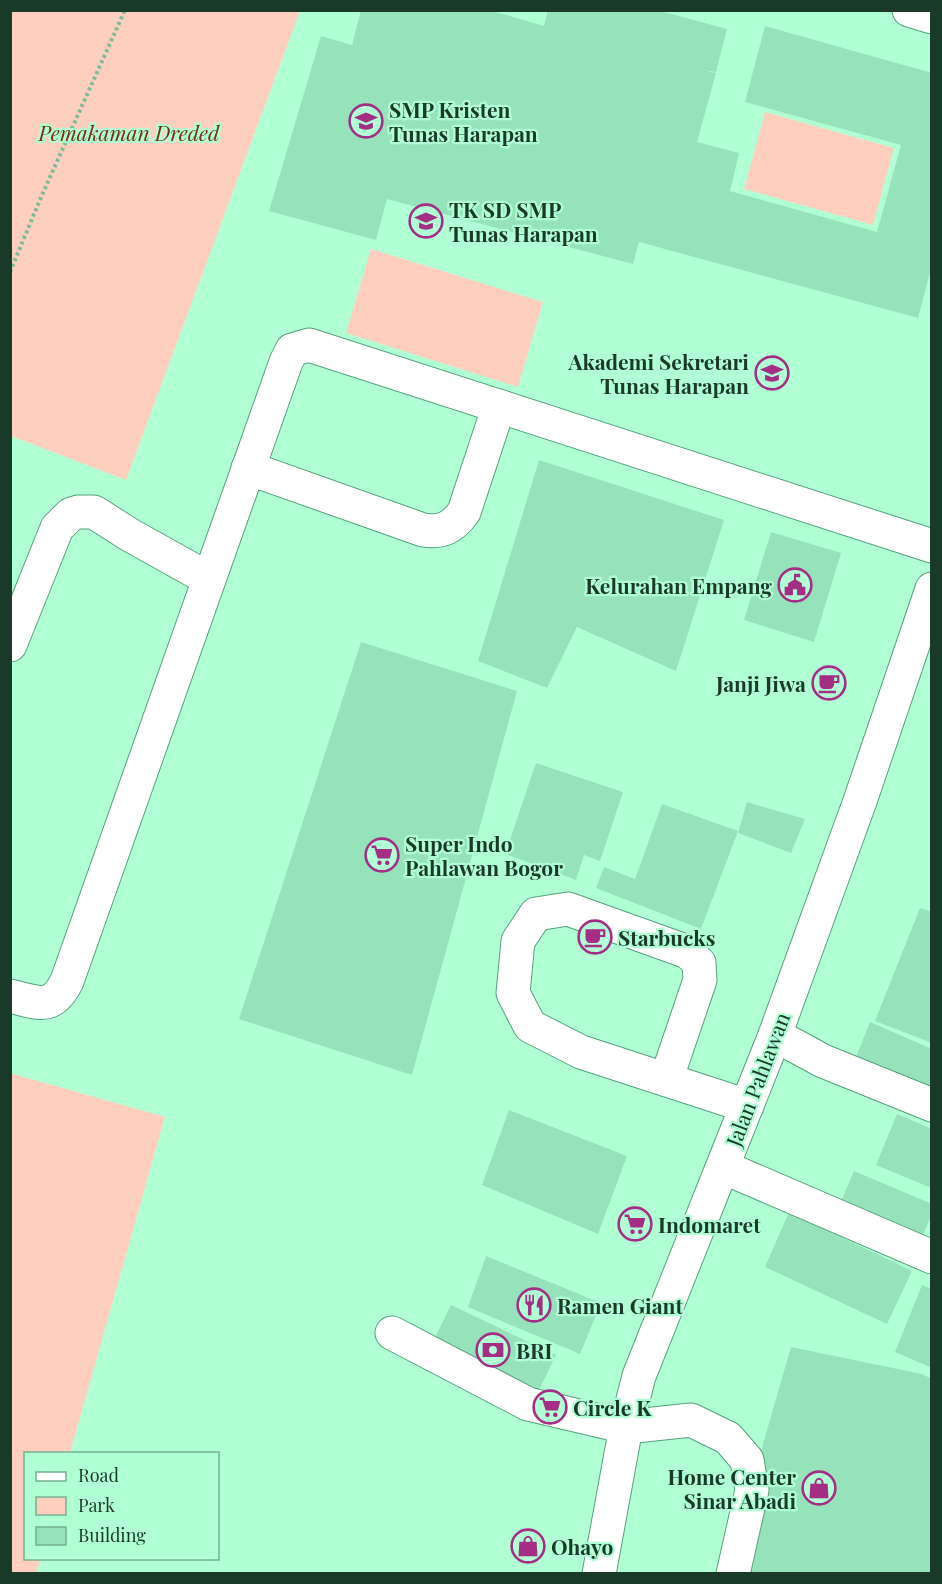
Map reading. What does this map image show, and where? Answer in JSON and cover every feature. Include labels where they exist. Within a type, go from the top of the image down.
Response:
[{"type":"street","points":[[909,10],[932,17]]},
{"type":"street","points":[[10,996],[41,1004],[52,1001],[67,981],[248,468],[292,350],[309,345],[932,546]]},
{"type":"street","points":[[248,468],[423,530],[437,532],[456,524],[464,512],[499,406]]},
{"type":"street","points":[[10,645],[57,528],[62,521],[78,512],[94,512],[209,579]]},
{"type":"street","name":"Jalan Pahlawan","points":[[599,1574],[626,1427],[639,1376],[775,1035],[860,801],[932,589]]},
{"type":"street","points":[[666,1080],[700,980],[699,963],[688,952],[568,909],[536,914],[518,941],[513,993],[530,1026],[581,1053],[747,1106]]},
{"type":"street","points":[[775,1035],[823,1061],[932,1105]]},
{"type":"street","points":[[723,1167],[932,1257]]},
{"type":"street","points":[[392,1334],[528,1404],[626,1427],[691,1420],[728,1438],[747,1460],[752,1490],[733,1574]]},
{"type":"path","points":[[10,272],[125,10]]},
{"type":"green space","name":"Pemakaman Dreded","points":[[10,11],[300,11],[126,480],[11,436]]},
{"type":"green space","points":[[765,112],[894,148],[873,225],[744,189]]},
{"type":"green space","points":[[371,249],[543,302],[518,387],[346,333]]},
{"type":"green space","points":[[10,1073],[165,1117],[70,1452],[24,1452],[24,1560],[41,1560],[36,1573],[11,1573]]},
{"type":"building","points":[[361,10],[489,10],[544,26],[548,10],[657,10],[727,29],[716,72],[703,70],[716,73],[697,142],[739,153],[730,191],[877,232],[901,145],[745,102],[765,26],[932,73],[932,265],[918,318],[639,242],[633,264],[387,199],[376,240],[269,211],[321,36],[352,45]]},
{"type":"building","points":[[539,460],[724,520],[676,671],[577,627],[547,688],[478,661]]},
{"type":"building","points":[[771,532],[841,553],[814,642],[744,620]]},
{"type":"building","name":"Super Indo Pahlawan Bogor","points":[[361,642],[517,691],[412,1075],[239,1019]]},
{"type":"building","points":[[536,763],[623,792],[600,861],[584,855],[576,880],[505,854]]},
{"type":"building","points":[[747,802],[805,819],[791,853],[738,833]]},
{"type":"building","points":[[662,804],[738,831],[701,929],[596,888],[604,867],[635,879]]},
{"type":"building","points":[[920,908],[932,912],[932,1043],[875,1021]]},
{"type":"building","points":[[870,1022],[932,1049],[932,1089],[856,1057]]},
{"type":"building","points":[[509,1110],[627,1156],[598,1234],[482,1185]]},
{"type":"building","points":[[897,1114],[932,1129],[932,1181],[929,1187],[876,1165]]},
{"type":"building","points":[[854,1171],[932,1204],[932,1214],[918,1246],[837,1211]]},
{"type":"building","points":[[789,1212],[912,1271],[887,1324],[765,1267]]},
{"type":"building","name":"Ramen Giant","points":[[486,1256],[601,1303],[580,1354],[468,1307]]},
{"type":"building","points":[[922,1285],[932,1289],[932,1368],[895,1352]]},
{"type":"building","name":"BRI","points":[[451,1305],[556,1355],[536,1396],[431,1346]]},
{"type":"building","points":[[791,1347],[922,1374],[932,1379],[932,1574],[742,1574],[750,1540],[763,1444]]},
{"type":"place","name":"SMP Kristen Tunas Harapan","points":[[366,121]]},
{"type":"place","name":"TK SD SMP Tunas Harapan","points":[[426,221]]},
{"type":"place","name":"Akademi Sekretari Tunas Harapan","points":[[772,373]]},
{"type":"place","name":"Kelurahan Empang","points":[[795,585]]},
{"type":"place","name":"Janji Jiwa","points":[[829,683]]},
{"type":"place","name":"Super Indo Pahlawan Bogor","points":[[382,855]]},
{"type":"place","name":"Starbucks","points":[[595,937]]},
{"type":"place","name":"Indomaret","points":[[635,1224]]},
{"type":"place","name":"Ramen Giant","points":[[534,1305]]},
{"type":"place","name":"BRI","points":[[493,1350]]},
{"type":"place","name":"Circle K","points":[[550,1407]]},
{"type":"place","name":"Home Center Sinar Abadi","points":[[819,1488]]},
{"type":"place","name":"Ohayo","points":[[528,1546]]}]
